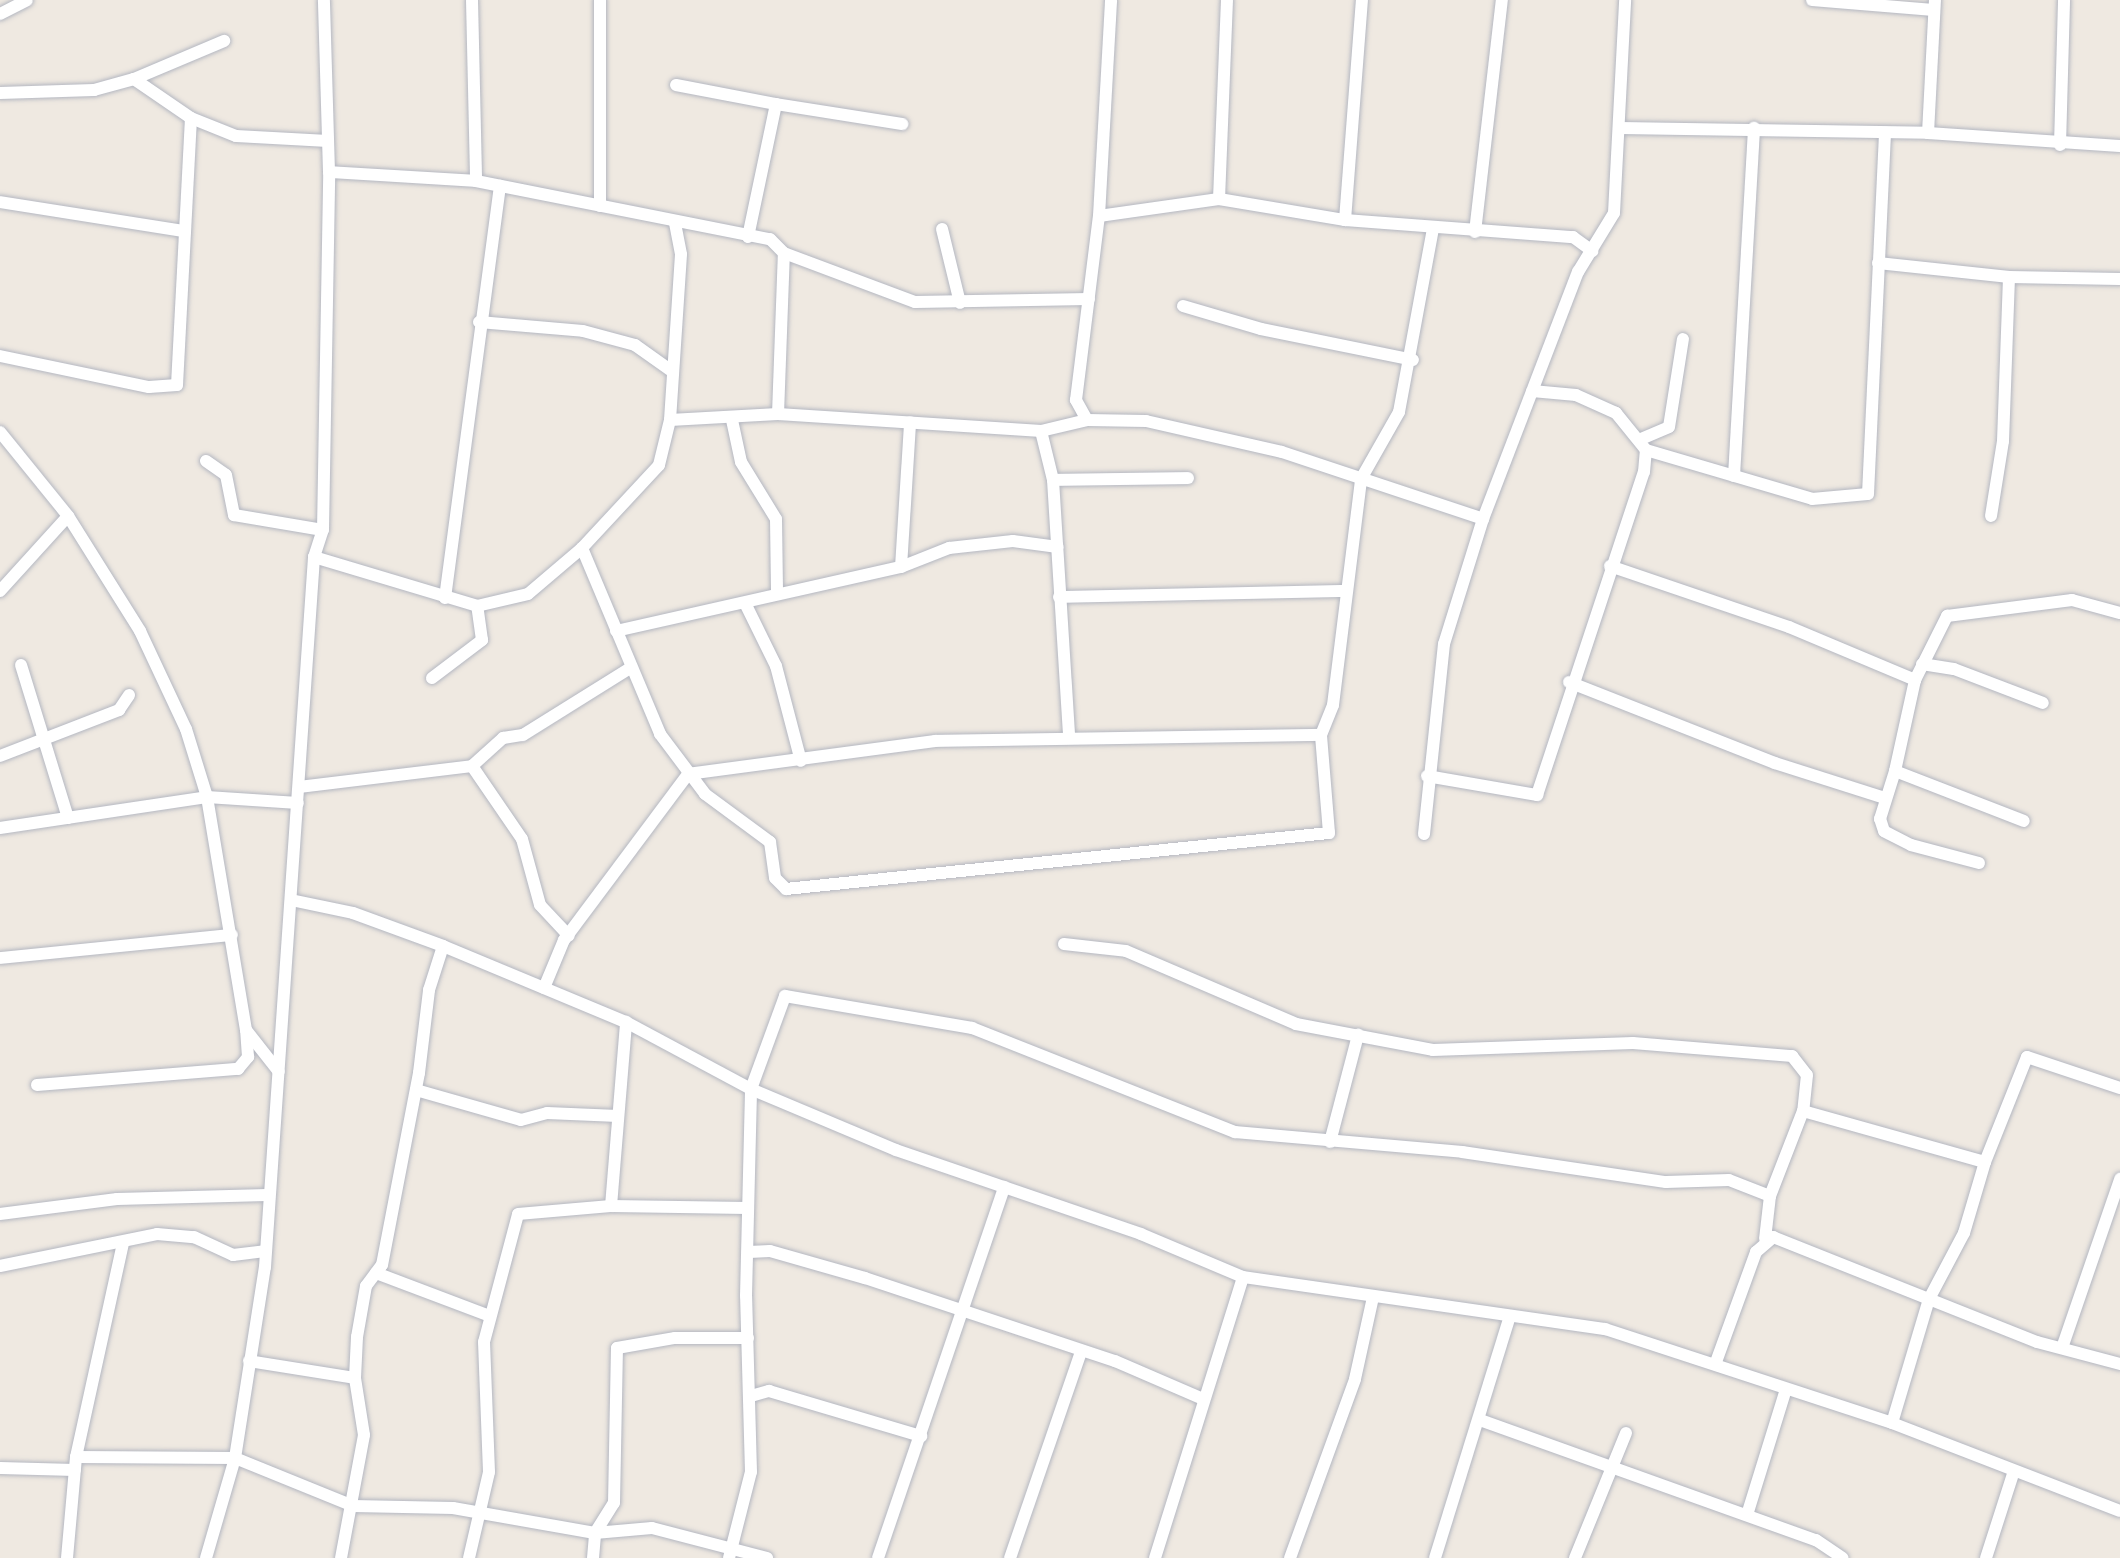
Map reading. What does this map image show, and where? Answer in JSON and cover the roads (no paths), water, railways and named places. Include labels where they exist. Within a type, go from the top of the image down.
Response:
[{"type":"street","points":[[0,14],[27,0]]},
{"type":"street","points":[[206,1558],[235,1458],[265,1251],[314,557],[323,530],[329,172],[324,0]]},
{"type":"street","points":[[472,0],[476,181]]},
{"type":"street","points":[[600,0],[600,206]]},
{"type":"street","points":[[1082,421],[1078,408],[1099,216],[1111,0]]},
{"type":"street","points":[[1219,199],[1227,0]]},
{"type":"street","points":[[1345,220],[1362,0]]},
{"type":"street","points":[[1475,232],[1502,0]]},
{"type":"street","points":[[1424,834],[1427,776],[1444,644],[1483,519],[1532,391],[1592,251],[1614,213],[1625,0]]},
{"type":"street","points":[[1812,0],[1934,5],[1928,133]]},
{"type":"street","points":[[2060,145],[2064,0]]},
{"type":"street","points":[[0,93],[94,90],[134,79],[224,41]]},
{"type":"street","points":[[134,79],[191,118],[236,136],[328,141]]},
{"type":"street","points":[[676,85],[902,124]]},
{"type":"street","points":[[747,237],[776,104]]},
{"type":"street","points":[[0,356],[149,387],[177,385],[191,118]]},
{"type":"street","points":[[1620,128],[1754,128],[1928,133],[2060,145],[2120,146]]},
{"type":"street","points":[[1734,476],[1754,128]]},
{"type":"street","points":[[1532,391],[1593,401],[1616,413],[1644,445],[1812,499],[1854,498],[1872,489],[1869,391],[1885,132]]},
{"type":"street","points":[[329,172],[476,181],[675,223],[770,239],[784,253],[886,294],[960,303],[1089,299]]},
{"type":"street","points":[[445,598],[479,322],[500,186]]},
{"type":"street","points":[[1099,216],[1219,199],[1345,220],[1433,229],[1573,237],[1592,251]]},
{"type":"street","points":[[0,202],[184,231]]},
{"type":"street","points":[[314,557],[477,606],[528,594],[582,548],[652,479],[670,421],[670,370],[681,254],[675,223]]},
{"type":"street","points":[[942,229],[960,303]]},
{"type":"street","points":[[582,548],[660,734],[688,775],[770,842],[775,878],[786,889],[1329,833],[1321,735],[1333,705],[1361,479],[1392,429],[1413,360],[1433,229]]},
{"type":"street","points":[[778,414],[784,253]]},
{"type":"street","points":[[1878,263],[2010,277],[2120,279]]},
{"type":"street","points":[[1992,516],[2003,441],[2010,277]]},
{"type":"street","points":[[1183,306],[1261,329],[1413,360]]},
{"type":"street","points":[[479,322],[583,331],[635,345],[670,370]]},
{"type":"street","points":[[1427,776],[1537,795],[1569,682],[1610,566],[1644,445],[1669,427],[1683,339]]},
{"type":"street","points":[[670,421],[732,420],[778,414],[1041,431],[1082,421],[1146,421],[1282,452],[1483,519]]},
{"type":"street","points":[[732,420],[741,462],[776,519],[777,594]]},
{"type":"street","points":[[901,567],[910,422]]},
{"type":"street","points":[[1041,431],[1053,480],[1069,735]]},
{"type":"street","points":[[0,432],[68,516],[141,631],[186,729],[207,797],[232,935],[248,1057],[238,1069],[37,1085]]},
{"type":"street","points":[[206,461],[226,475],[234,515],[323,530]]},
{"type":"street","points":[[1053,480],[1188,478]]},
{"type":"street","points":[[0,591],[68,516]]},
{"type":"street","points":[[616,631],[901,567],[949,548],[1013,541],[1058,547]]},
{"type":"street","points":[[1610,566],[1789,627],[1915,680]]},
{"type":"street","points":[[1059,597],[1346,591]]},
{"type":"street","points":[[1979,863],[1893,838],[1880,819],[1895,771],[1915,680],[1940,624],[1958,611],[2072,600],[2120,613]]},
{"type":"street","points":[[745,603],[776,666],[801,761]]},
{"type":"street","points":[[432,678],[482,640],[477,606]]},
{"type":"street","points":[[1922,664],[1954,669],[2043,703]]},
{"type":"street","points":[[21,665],[68,818]]},
{"type":"street","points":[[299,787],[472,765],[503,738],[523,734],[632,667]]},
{"type":"street","points":[[1569,682],[1775,763],[1885,798]]},
{"type":"street","points":[[0,757],[119,710],[129,695]]},
{"type":"street","points":[[544,988],[569,936],[688,775],[936,741],[1069,735],[1321,735]]},
{"type":"street","points":[[472,765],[522,839],[540,905],[569,936]]},
{"type":"street","points":[[1895,771],[2024,821]]},
{"type":"street","points":[[0,828],[207,797],[298,803]]},
{"type":"street","points":[[291,900],[354,913],[443,946],[626,1022],[751,1089],[1004,1188],[1243,1277],[1509,1319],[1605,1329],[1716,1362],[1786,1389],[1892,1423],[2120,1511]]},
{"type":"street","points":[[0,958],[232,935]]},
{"type":"street","points":[[1064,944],[1126,951],[1256,1010],[1433,1051],[1633,1043],[1792,1056],[1807,1075],[1803,1111],[1770,1196],[1765,1239],[1716,1362]]},
{"type":"street","points":[[341,1558],[353,1506],[364,1435],[355,1378],[366,1286],[376,1273],[416,1090],[429,990],[443,946]]},
{"type":"street","points":[[730,1554],[751,1472],[747,1208],[751,1089],[780,1000],[795,995],[972,1028],[1235,1132],[1462,1152],[1666,1182],[1729,1180],[1770,1196]]},
{"type":"street","points":[[611,1206],[626,1022]]},
{"type":"street","points":[[246,1030],[279,1072]]},
{"type":"street","points":[[1331,1142],[1358,1035]]},
{"type":"street","points":[[1892,1423],[1929,1298],[1964,1233],[1985,1162],[2027,1058],[2120,1088]]},
{"type":"street","points":[[416,1090],[521,1120],[547,1113],[618,1116]]},
{"type":"street","points":[[1803,1111],[1985,1162]]},
{"type":"street","points":[[2063,1345],[2103,1238],[2120,1180]]},
{"type":"street","points":[[878,1558],[963,1315],[1004,1188]]},
{"type":"street","points":[[0,1214],[117,1199],[267,1195]]},
{"type":"street","points":[[469,1558],[489,1472],[482,1410],[490,1316],[518,1214],[611,1206],[747,1208]]},
{"type":"street","points":[[2103,1238],[2120,1222]]},
{"type":"street","points":[[0,1266],[123,1243],[156,1234],[194,1237],[233,1255],[265,1251]]},
{"type":"street","points":[[1765,1239],[1929,1298],[2037,1342],[2063,1345],[2120,1364]]},
{"type":"street","points":[[66,1558],[75,1464],[123,1243]]},
{"type":"street","points":[[749,1252],[805,1261],[1081,1352],[1201,1398]]},
{"type":"street","points":[[376,1273],[490,1316]]},
{"type":"street","points":[[1155,1558],[1199,1430],[1201,1398],[1243,1277]]},
{"type":"street","points":[[1290,1558],[1355,1379],[1373,1297]]},
{"type":"street","points":[[1436,1558],[1509,1319]]},
{"type":"street","points":[[593,1558],[595,1533],[614,1503],[618,1348],[675,1338],[748,1338]]},
{"type":"street","points":[[1010,1558],[1081,1352]]},
{"type":"street","points":[[249,1361],[355,1378]]},
{"type":"street","points":[[1747,1515],[1786,1389]]},
{"type":"street","points":[[751,1396],[769,1391],[921,1436]]},
{"type":"street","points":[[1480,1420],[1823,1543],[1843,1558]]},
{"type":"street","points":[[1575,1558],[1626,1433]]},
{"type":"street","points":[[0,1468],[235,1458],[353,1506],[479,1512],[595,1533],[652,1528],[730,1554],[767,1558]]},
{"type":"street","points":[[1986,1558],[2014,1471]]}]
